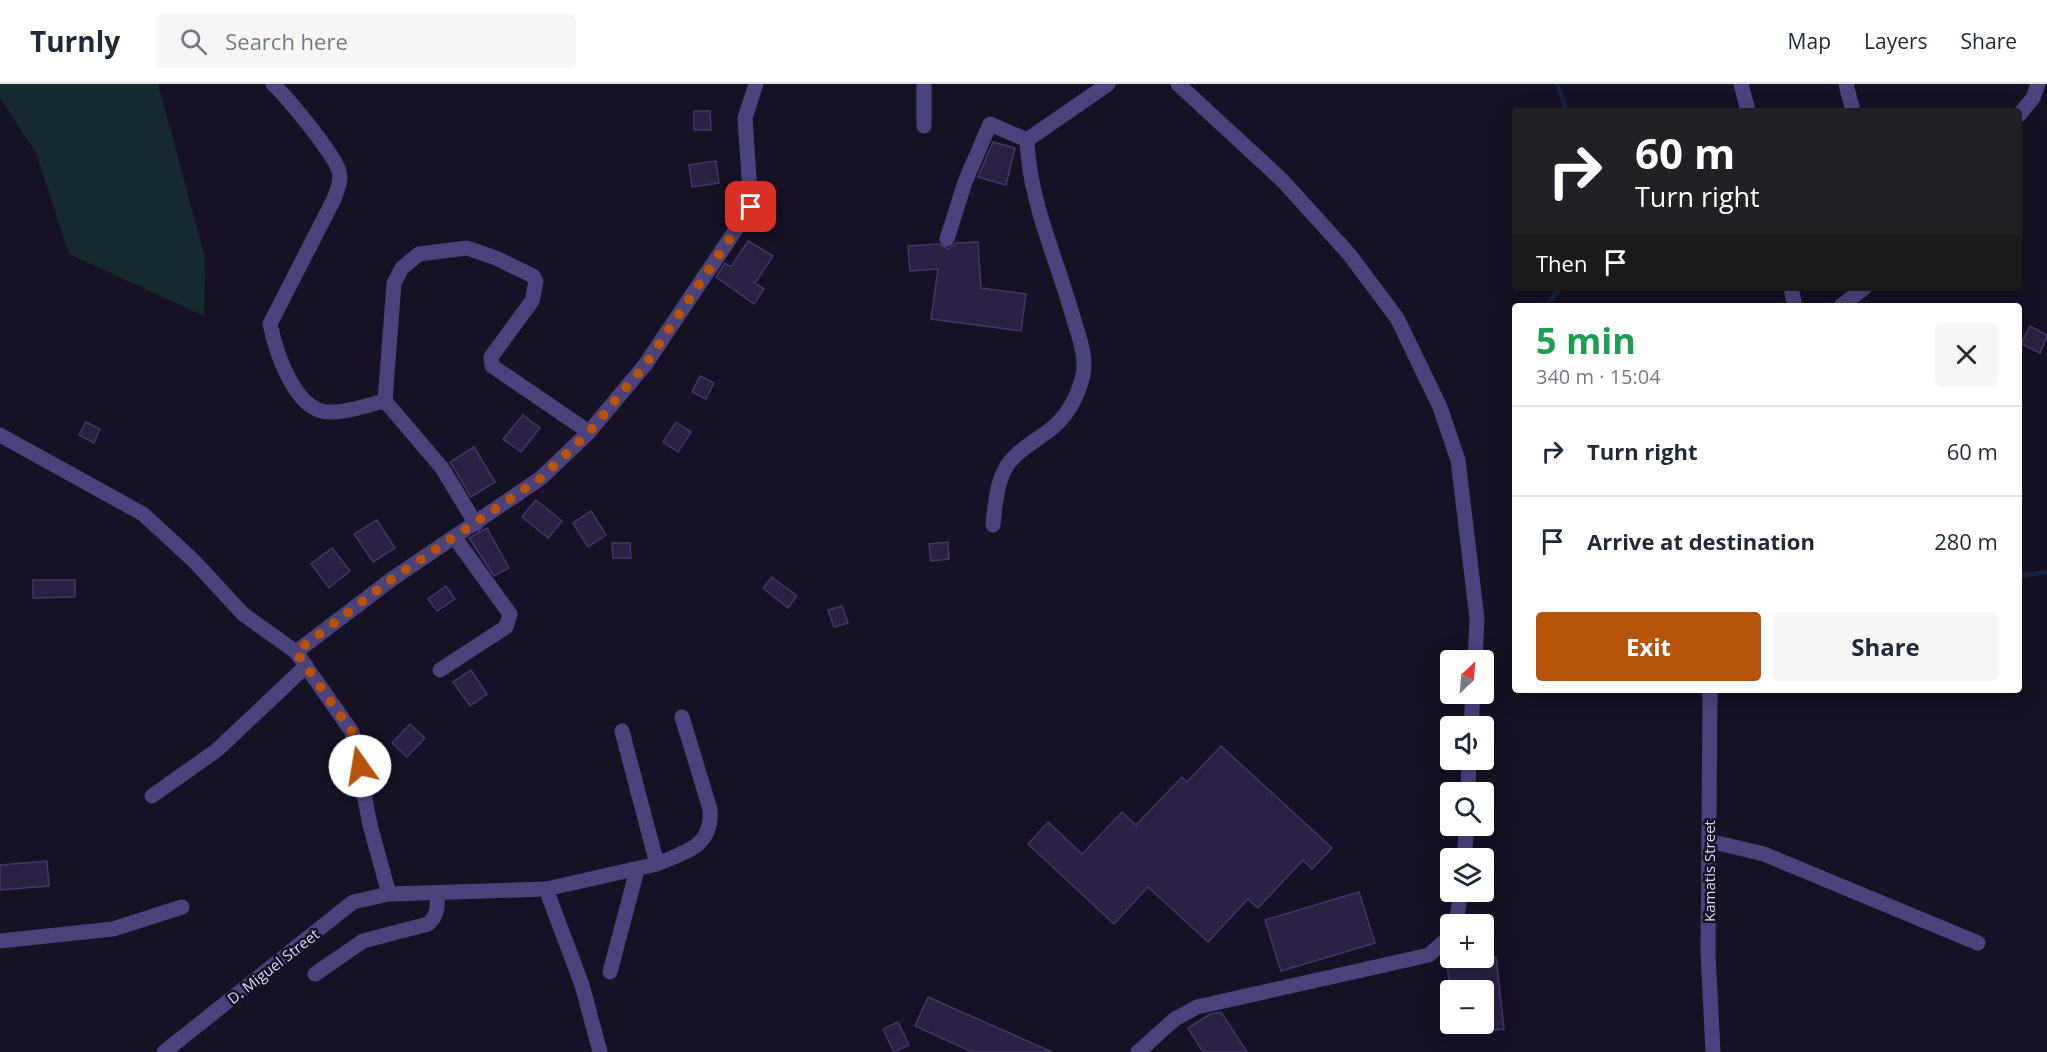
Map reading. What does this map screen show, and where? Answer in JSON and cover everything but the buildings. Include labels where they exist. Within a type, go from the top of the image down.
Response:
[{"type":"street","points":[[273,84],[329,154],[339,171],[340,183],[270,324],[273,338],[296,392],[309,408],[329,412],[385,401]]},
{"type":"street","points":[[296,652],[392,579],[541,478],[589,432],[645,365],[751,207],[745,118],[756,84]]},
{"type":"street","points":[[924,84],[924,126]]},
{"type":"street","points":[[1027,140],[1108,84]]},
{"type":"street","points":[[1178,84],[1282,180],[1349,254],[1397,318],[1440,407],[1458,460],[1477,619],[1475,650]]},
{"type":"street","points":[[1741,84],[1747,108]]},
{"type":"street","points":[[1846,84],[1852,108]]},
{"type":"street","points":[[2022,111],[2033,98],[2038,84]]},
{"type":"street","points":[[947,239],[964,182],[990,124],[1027,140]]},
{"type":"street","points":[[993,525],[998,487],[1004,470],[1017,453],[1050,430],[1069,408],[1078,392],[1083,372],[1084,357],[1062,276],[1030,181],[1027,140]]},
{"type":"street","points":[[476,524],[442,468],[385,401],[394,283],[402,268],[420,254],[467,248],[496,258],[533,276],[536,282],[532,301],[491,357],[492,366],[589,432]]},
{"type":"street","points":[[1845,303],[1860,291]]},
{"type":"street","points":[[0,435],[143,514],[194,561],[243,614],[296,652],[352,732],[367,800],[370,825],[388,894]]},
{"type":"street","points":[[440,670],[506,627],[510,619],[510,614],[455,538]]},
{"type":"street","points":[[152,796],[217,750],[306,666]]},
{"type":"street","name":"Kamatis Street","points":[[1710,693],[1708,952],[1715,1050]]},
{"type":"street","name":"D. Miguel Street","points":[[164,1052],[353,902],[388,894],[546,889],[638,870],[657,864],[700,844],[711,824],[710,809],[682,717]]},
{"type":"street","points":[[622,731],[657,864]]},
{"type":"street","points":[[1709,841],[1764,854],[1978,943]]},
{"type":"street","points":[[609,972],[638,870]]},
{"type":"street","points":[[546,889],[582,986],[600,1052]]},
{"type":"street","points":[[315,974],[363,941],[428,924],[434,918],[438,907],[437,893]]},
{"type":"street","points":[[0,941],[113,929],[182,907]]},
{"type":"street","points":[[1138,1052],[1174,1019],[1197,1007],[1429,955],[1440,945]]},
{"type":"green space","points":[[0,84],[158,84],[205,257],[204,316],[69,254],[36,153],[0,98]]},
{"type":"waterway","points":[[1557,84],[1566,108]]},
{"type":"waterway","points":[[1548,303],[1558,291]]},
{"type":"waterway","points":[[2022,576],[2047,572]]},
{"type":"route","points":[[360,766],[352,732],[296,652],[392,579],[468,530],[541,478],[589,432],[645,365],[751,207]]}]
